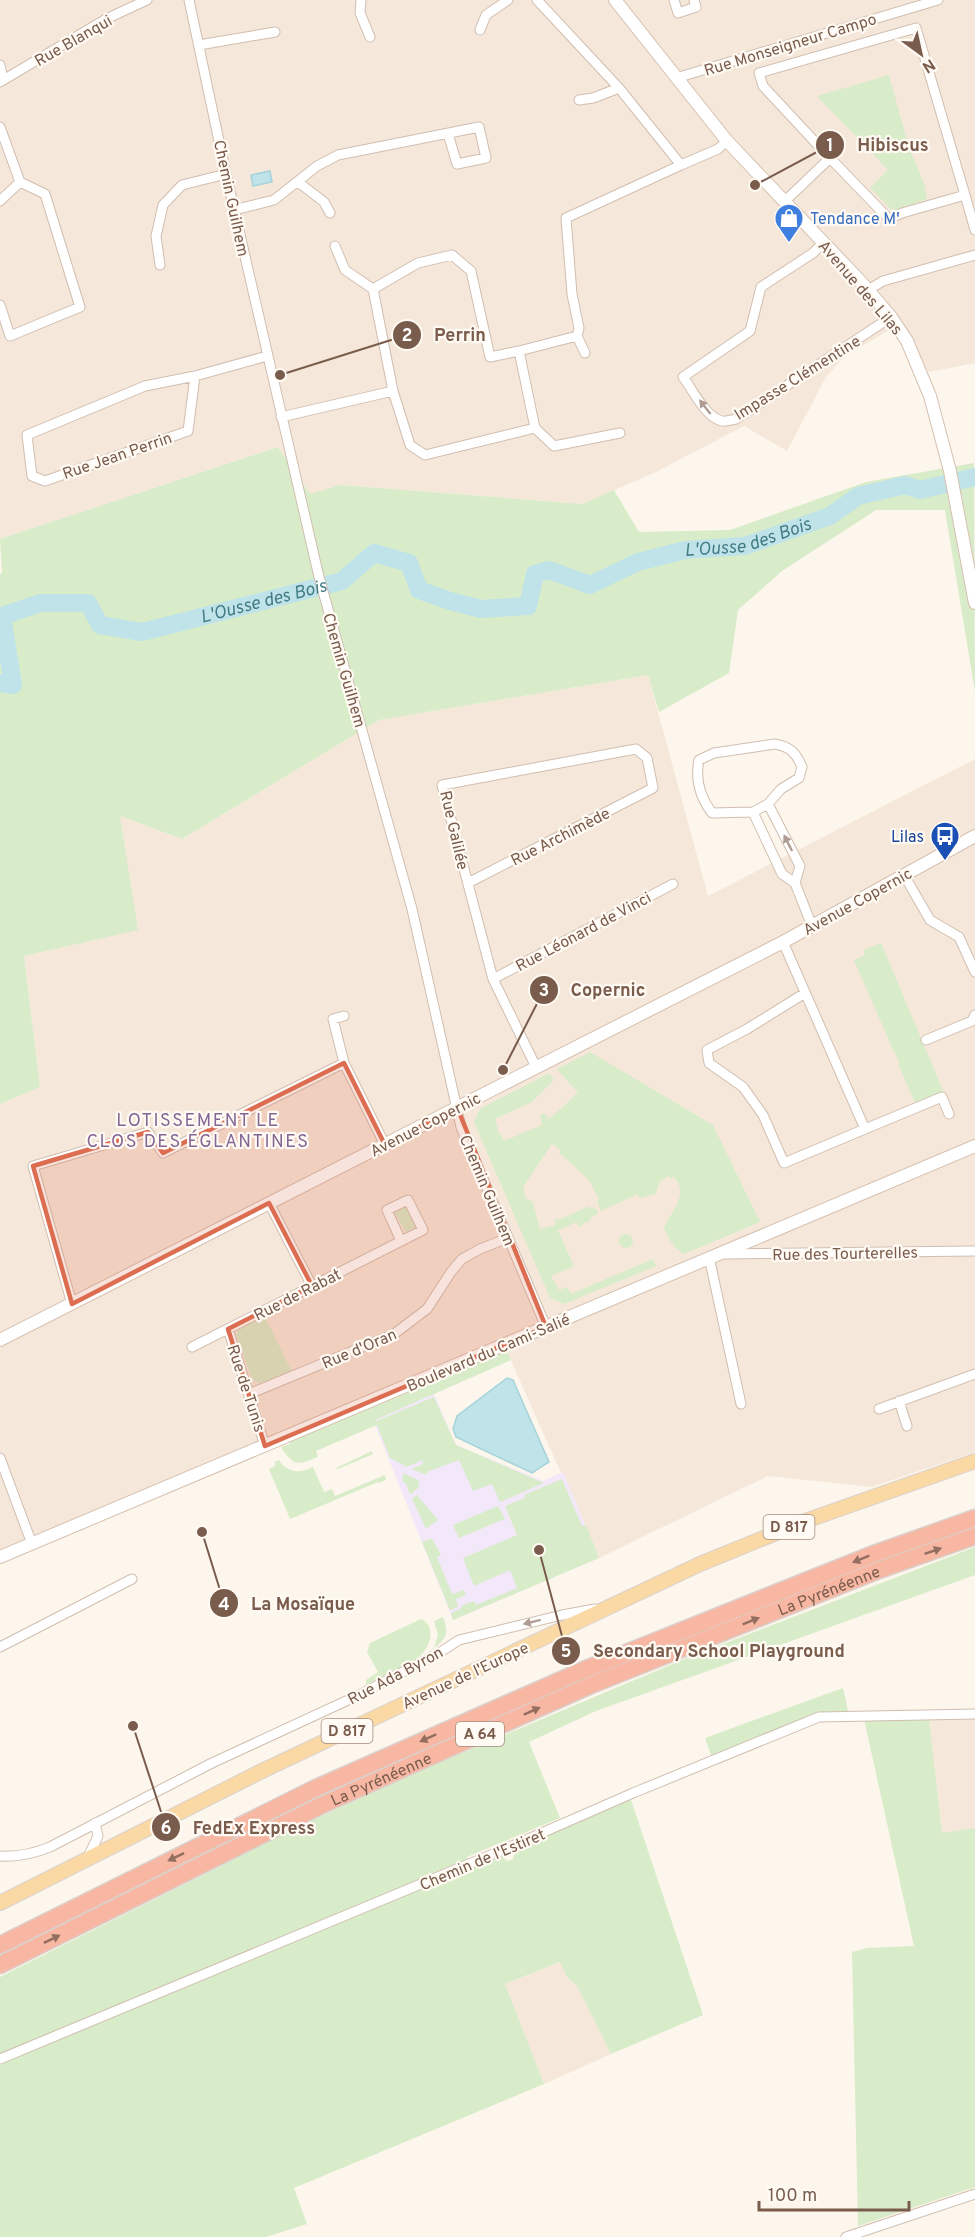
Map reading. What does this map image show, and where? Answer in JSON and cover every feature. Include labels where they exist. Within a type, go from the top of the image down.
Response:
[{"type":"highway","name":"La Pyrénéenne","points":[[0,1945],[316,1788],[575,1673],[871,1555],[975,1518]]},
{"type":"highway","name":"La Pyrénéenne","points":[[0,1965],[322,1805],[591,1685],[879,1570],[975,1536]]},
{"type":"main road","name":"Avenue de l'Europe","points":[[0,1903],[264,1770],[700,1564],[772,1533],[975,1461]]},
{"type":"street","name":"Rue Blanqui","points":[[2,81],[106,19],[147,0]]},
{"type":"street","name":"Chemin Guilhem","points":[[189,0],[234,210],[323,595],[412,909],[462,1127],[546,1327]]},
{"type":"street","points":[[361,0],[360,13],[370,36]]},
{"type":"street","points":[[480,30],[486,15],[508,0]]},
{"type":"street","points":[[537,0],[619,88],[681,165]]},
{"type":"street","name":"Avenue des Lilas","points":[[615,0],[727,141],[868,290],[891,317],[906,341],[930,396],[956,493],[975,603]]},
{"type":"street","points":[[674,0],[678,13],[696,7],[694,0]]},
{"type":"street","name":"Rue Monseigneur Campo","points":[[676,78],[939,0]]},
{"type":"street","points":[[759,73],[916,28],[975,230]]},
{"type":"street","points":[[199,45],[275,32]]},
{"type":"street","points":[[753,56],[763,86],[889,219],[902,213],[965,195]]},
{"type":"street","points":[[0,65],[2,81]]},
{"type":"street","points":[[579,100],[593,98],[619,88]]},
{"type":"street","points":[[0,127],[20,183],[45,194],[80,308],[10,336],[0,305]]},
{"type":"street","points":[[234,210],[274,200],[317,165],[338,155],[479,127],[486,158],[457,164],[448,134]]},
{"type":"street","points":[[585,354],[577,336],[579,328],[572,294],[566,218],[718,149],[727,141]]},
{"type":"street","points":[[784,202],[830,158]]},
{"type":"street","points":[[160,265],[156,236],[164,205],[182,185],[226,174]]},
{"type":"street","points":[[298,182],[324,202],[330,213]]},
{"type":"street","points":[[0,201],[20,183]]},
{"type":"street","name":"Impasse Clémentine","points":[[823,243],[813,253],[761,287],[750,331],[683,377],[714,417],[723,422],[736,419],[891,317]]},
{"type":"street","points":[[335,246],[345,270],[373,289],[393,391],[410,446],[425,454],[535,428]]},
{"type":"street","points":[[373,289],[418,263],[452,255],[471,271],[490,357],[577,336]]},
{"type":"street","points":[[868,290],[883,281],[975,255]]},
{"type":"street","points":[[519,351],[535,428],[554,446],[620,433]]},
{"type":"street","name":"Rue Jean Perrin","points":[[195,376],[188,431],[45,481],[32,476],[27,435],[145,386],[195,376],[267,356]]},
{"type":"street","points":[[281,417],[393,391]]},
{"type":"street","points":[[775,744],[786,746],[797,754],[802,767],[799,778],[781,789],[768,804],[753,812],[712,813],[704,802],[696,773],[699,760],[714,753],[745,747],[775,744]]},
{"type":"street","name":"Rue Galilée","points":[[536,1067],[493,979],[442,784],[636,749],[647,758],[653,788]]},
{"type":"street","name":"Rue Archimède","points":[[468,883],[653,788]]},
{"type":"street","points":[[768,804],[800,866],[795,883]]},
{"type":"street","points":[[753,812],[782,874],[795,883],[812,926]]},
{"type":"street","name":"Avenue Copernic","points":[[0,1340],[783,942],[975,836]]},
{"type":"street","points":[[904,875],[930,920],[959,937],[975,972]]},
{"type":"street","name":"Rue Léonard de Vinci","points":[[493,979],[673,884]]},
{"type":"street","points":[[783,942],[865,1129]]},
{"type":"street","points":[[805,993],[747,1029],[707,1050],[709,1063],[743,1087],[763,1115],[783,1163],[942,1097],[949,1114]]},
{"type":"street","points":[[926,1040],[972,1021],[975,1015]]},
{"type":"street","points":[[344,1016],[333,1018],[344,1063],[385,1145]]},
{"type":"street","points":[[72,1304],[33,1166],[148,1132],[163,1153],[344,1063]]},
{"type":"street","name":"Boulevard du Cami-Salié","points":[[0,1557],[975,1146]]},
{"type":"street","name":"Rue de Rabat","points":[[192,1347],[423,1230],[408,1200],[387,1210],[401,1241]]},
{"type":"street","points":[[269,1203],[312,1286]]},
{"type":"street","name":"Rue d'Oran","points":[[249,1394],[394,1334],[427,1309],[462,1259],[508,1238]]},
{"type":"street","name":"Rue des Tourterelles","points":[[712,1256],[975,1251]]},
{"type":"street","points":[[712,1256],[741,1404]]},
{"type":"street","name":"Rue de Tunis","points":[[228,1329],[265,1446]]},
{"type":"street","points":[[879,1409],[975,1374]]},
{"type":"street","points":[[899,1401],[907,1426]]},
{"type":"street","points":[[0,1458],[32,1544]]},
{"type":"street","points":[[0,1647],[132,1578]]},
{"type":"street","name":"Rue Ada Byron","points":[[0,1856],[17,1857],[32,1854],[212,1763],[359,1695],[459,1640],[562,1615],[609,1607]]},
{"type":"street","name":"Chemin de l'Estiret","points":[[0,2059],[819,1717],[975,1714]]},
{"type":"street","points":[[87,1859],[98,1836],[95,1822]]},
{"type":"street","points":[[846,2237],[975,2194]]},
{"type":"highlighted area","points":[[344,1063],[385,1145],[457,1107],[546,1327],[265,1446],[228,1329],[312,1286],[269,1203],[72,1304],[33,1166],[148,1132],[163,1153]]},
{"type":"shaded area","points":[[0,0],[975,0],[975,363],[929,372],[891,329],[844,357],[826,377],[787,451],[744,426],[656,472],[582,504],[340,485],[310,494],[278,447],[0,539]]},
{"type":"shaded area","points":[[648,675],[708,896],[975,759],[975,1452],[872,1487],[768,1476],[599,1558],[504,1345],[0,1557],[0,1104],[40,1087],[24,956],[120,816],[182,839],[379,720]]},
{"type":"shaded area","points":[[434,1394],[456,1445],[543,1481],[563,1472],[599,1558],[453,1620],[373,1420]]},
{"type":"shaded area","points":[[975,1710],[975,1828],[942,1834],[929,1718]]},
{"type":"shaded area","points":[[561,1962],[567,1977],[577,1986],[611,2054],[544,2084],[505,1984]]},
{"type":"green space","points":[[889,75],[909,148],[924,183],[927,199],[893,211],[870,188],[888,170],[817,96]]},
{"type":"green space","points":[[278,447],[310,494],[340,485],[582,504],[614,490],[639,532],[730,530],[866,482],[974,463],[975,692],[945,510],[876,510],[782,571],[738,610],[729,673],[659,712],[648,675],[379,720],[182,839],[120,816],[138,930],[24,956],[40,1087],[0,1104],[0,574],[2,573],[0,539]]},
{"type":"green space","points":[[881,943],[945,1095],[917,1108],[854,960],[865,955],[864,950]]},
{"type":"green space","points":[[590,1052],[713,1125],[760,1222],[684,1254],[672,1243],[664,1228],[680,1197],[680,1190],[674,1177],[668,1176],[659,1183],[656,1194],[640,1198],[638,1194],[601,1211],[597,1201],[599,1200],[589,1180],[562,1155],[560,1156],[561,1150],[552,1144],[523,1187],[526,1199],[533,1202],[540,1229],[556,1225],[555,1220],[558,1218],[559,1220],[590,1206],[591,1209],[595,1207],[598,1214],[580,1228],[577,1222],[558,1230],[574,1266],[551,1276],[559,1290],[567,1287],[571,1294],[653,1259],[656,1266],[564,1304],[550,1298],[474,1122],[480,1109],[549,1073],[554,1080],[532,1102],[495,1119],[499,1134],[504,1141],[542,1125],[540,1116],[544,1113],[549,1119],[578,1093],[557,1069]]},
{"type":"green space","points":[[406,1206],[417,1226],[406,1232],[395,1213]]},
{"type":"green space","points":[[623,1234],[629,1234],[633,1241],[629,1248],[623,1248],[619,1244],[619,1238]]},
{"type":"green space","points":[[264,1315],[292,1372],[260,1384],[252,1379],[236,1334],[240,1327]]},
{"type":"green space","points":[[506,1348],[511,1360],[375,1420],[434,1397],[456,1445],[544,1483],[500,1502],[492,1484],[473,1491],[459,1460],[427,1472],[427,1475],[411,1469],[423,1464],[422,1460],[407,1467],[390,1458],[377,1425],[316,1451],[318,1457],[302,1463],[294,1462],[281,1447],[290,1444],[288,1440]]},
{"type":"green space","points":[[372,1451],[373,1454],[336,1468]]},
{"type":"green space","points":[[279,1460],[286,1468],[294,1471],[303,1471],[313,1467],[324,1492],[332,1489],[335,1496],[385,1475],[386,1480],[290,1519],[269,1469]]},
{"type":"green space","points":[[403,1473],[418,1480],[419,1487],[410,1495],[406,1484],[402,1481]]},
{"type":"green space","points":[[562,1479],[582,1526],[586,1525],[599,1558],[453,1620],[451,1613],[462,1608],[461,1606],[474,1601],[476,1605],[517,1588],[510,1570],[474,1586],[463,1558],[517,1535],[505,1506],[525,1498],[524,1495]]},
{"type":"green space","points":[[417,1495],[438,1520],[426,1529],[412,1499]]},
{"type":"green space","points":[[498,1506],[505,1519],[459,1538],[453,1525]]},
{"type":"green space","points":[[432,1538],[441,1555],[437,1557],[452,1594],[464,1590],[466,1595],[456,1599],[458,1607],[450,1610],[422,1542]]},
{"type":"green space","points":[[975,1547],[975,1575],[596,1711],[529,1742],[560,1818],[467,1857],[470,1866],[500,1854],[507,1861],[513,1859],[515,1848],[630,1797],[703,2015],[611,2054],[577,1986],[567,1977],[560,1962],[505,1984],[544,2084],[294,2188],[307,2224],[266,2237],[0,2237],[0,1977],[302,1825],[431,1766],[689,1657]]},
{"type":"green space","points":[[443,1617],[446,1635],[434,1648],[438,1635],[434,1621]]},
{"type":"green space","points":[[421,1619],[429,1626],[430,1636],[421,1655],[366,1685],[366,1680],[378,1672],[367,1652],[370,1643]]},
{"type":"green space","points":[[843,1688],[848,1711],[819,1712],[712,1758],[705,1738]]},
{"type":"green space","points":[[929,1718],[942,1833],[975,1828],[975,2187],[858,2226],[852,1952],[867,1948],[914,1946],[864,1719]]},
{"type":"water","points":[[270,171],[272,182],[253,186],[251,175]]},
{"type":"water","points":[[507,1378],[513,1380],[549,1462],[532,1473],[456,1437],[453,1429],[457,1416]]},
{"type":"waterway","name":"L'Ousse des Bois","points":[[0,683],[13,685],[2,616],[40,603],[88,603],[100,625],[142,632],[342,581],[374,553],[409,563],[419,590],[450,601],[481,609],[528,606],[535,574],[549,570],[590,585],[638,562],[685,550],[745,546],[830,516],[858,496],[905,485],[920,490],[975,477]]},
{"type":"place","name":"Hibiscus","points":[[755,185]]},
{"type":"place","name":"Tendance M'","points":[[789,244]]},
{"type":"place","name":"Perrin","points":[[280,375]]},
{"type":"place","name":"Lilas","points":[[945,862]]},
{"type":"place","name":"Copernic","points":[[503,1070]]},
{"type":"place","name":"La Mosaïque","points":[[202,1532]]},
{"type":"place","name":"Secondary School Playground","points":[[539,1550]]},
{"type":"place","name":"FedEx Express","points":[[133,1726]]},
{"type":"district","name":"LOTISSEMENT LE CLOS DES ÉGLANTINES","points":[[198,1130]]}]
